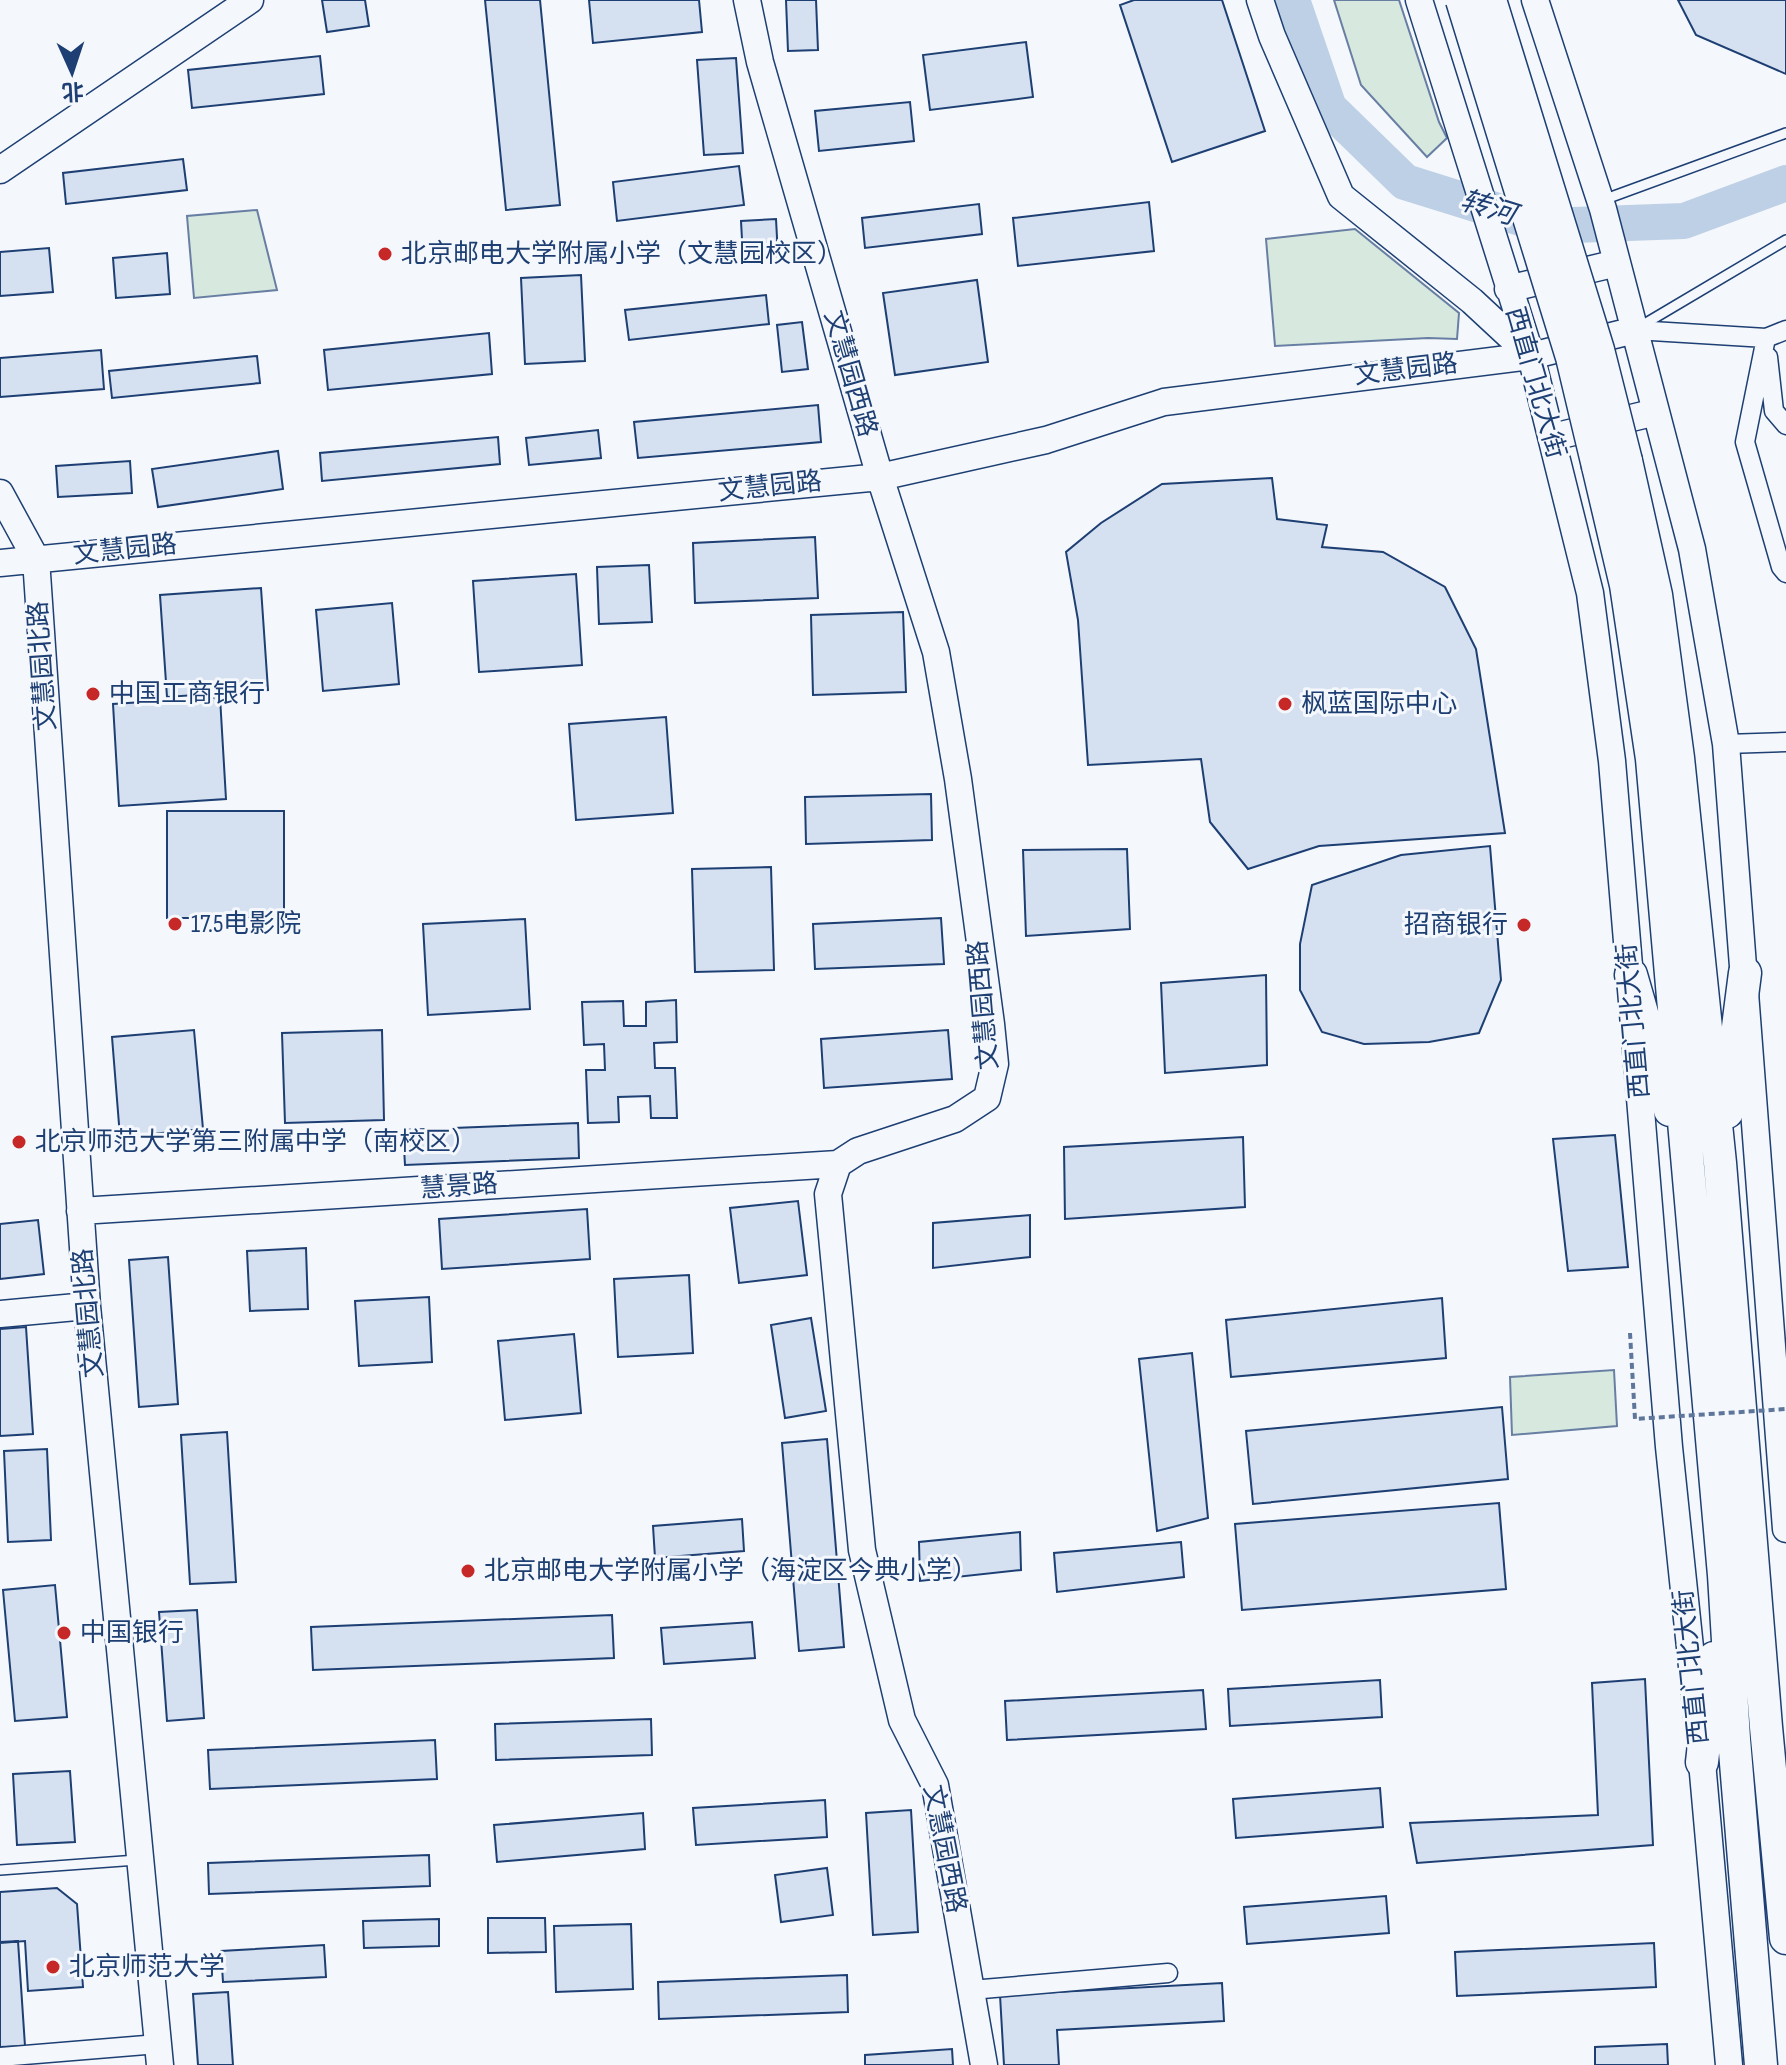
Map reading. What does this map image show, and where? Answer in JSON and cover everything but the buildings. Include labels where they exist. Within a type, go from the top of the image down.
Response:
[{"type":"highway","name":"西直门北大街","points":[[1462,0],[1572,357],[1656,595],[1678,758],[1720,1163],[1786,1938]]},
{"type":"highway","name":"西直门北大街","points":[[1490,0],[1598,350],[1626,585],[1652,759],[1724,1575],[1761,2065]]},
{"type":"highway","points":[[1720,1163],[1745,973]]},
{"type":"highway","points":[[1631,975],[1690,1181]]},
{"type":"highway","points":[[1702,1762],[1724,1575]]},
{"type":"highway","points":[[1756,1577],[1786,1689]]},
{"type":"street","points":[[0,170],[250,0]]},
{"type":"street","name":"文慧园西路","points":[[747,0],[760,62],[880,477],[936,652],[960,794],[995,1064],[987,1098],[955,1119],[858,1151],[838,1164],[828,1194],[862,1550],[902,1720],[935,1785],[984,2065]]},
{"type":"street","points":[[1260,0],[1272,36],[1341,196],[1472,301],[1531,356]]},
{"type":"street","name":"西直门北大街","points":[[1419,0],[1531,356],[1590,593],[1612,761],[1669,1447],[1702,1762],[1729,2065]]},
{"type":"street","points":[[1535,0],[1602,205],[1692,549],[1726,744],[1786,1529]]},
{"type":"street","points":[[1505,280],[1618,268]]},
{"type":"street","points":[[1635,330],[1766,338],[1786,330]]},
{"type":"street","name":"文慧园路","points":[[0,563],[880,477],[1046,440],[1164,402],[1531,356],[1635,330]]},
{"type":"street","points":[[1766,338],[1774,411],[1786,425]]},
{"type":"street","points":[[1766,338],[1745,442],[1781,567],[1786,573]]},
{"type":"street","points":[[1553,437],[1656,412]]},
{"type":"street","points":[[0,493],[36,559]]},
{"type":"street","name":"文慧园北路","points":[[36,559],[87,1306],[159,2054]]},
{"type":"street","points":[[1726,744],[1786,742]]},
{"type":"street","name":"慧景路","points":[[80,1211],[838,1164]]},
{"type":"street","points":[[0,1314],[87,1306]]},
{"type":"street","points":[[971,1990],[1168,1973]]},
{"type":"street","points":[[0,2057],[159,2054]]},
{"type":"lane","points":[[1602,205],[1786,133]]},
{"type":"lane","points":[[1635,330],[1786,240]]},
{"type":"lane","points":[[0,1870],[140,1860]]},
{"type":"path","points":[[1630,1333],[1635,1419],[1786,1409]]},
{"type":"shaded area","points":[[1334,0],[1399,0],[1447,138],[1427,157],[1361,85]]},
{"type":"shaded area","points":[[257,210],[277,290],[194,298],[187,216]]},
{"type":"shaded area","points":[[1355,229],[1459,313],[1457,339],[1275,346],[1266,239]]},
{"type":"shaded area","points":[[1614,1370],[1617,1426],[1512,1435],[1510,1377]]},
{"type":"waterway","name":"转河","points":[[1292,0],[1329,108],[1405,182],[1546,226],[1684,221],[1786,183]]},
{"type":"place","name":"北京邮电大学附属小学（文慧园校区）","points":[[385,254]]},
{"type":"place","name":"中国工商银行","points":[[93,694]]},
{"type":"place","name":"枫蓝国际中心","points":[[1285,704]]},
{"type":"place","name":"17.5电影院","points":[[175,924]]},
{"type":"place","name":"招商银行","points":[[1524,925]]},
{"type":"place","name":"北京师范大学第三附属中学（南校区）","points":[[19,1142]]},
{"type":"place","name":"北京邮电大学附属小学（海淀区今典小学）","points":[[468,1571]]},
{"type":"place","name":"中国银行","points":[[64,1633]]},
{"type":"place","name":"北京师范大学","points":[[53,1967]]}]
